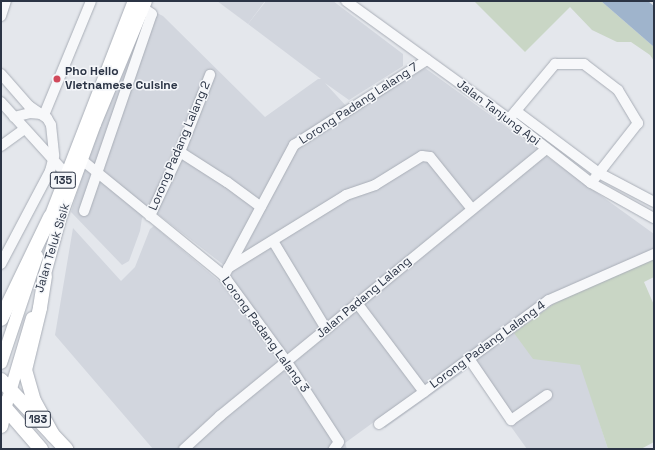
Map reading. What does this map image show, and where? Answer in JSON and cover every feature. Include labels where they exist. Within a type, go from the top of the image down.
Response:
[{"type":"highway","points":[[1,319],[50,217]]},
{"type":"highway","points":[[45,276],[25,370],[31,396],[53,434]]},
{"type":"highway","name":"183","points":[[5,385],[66,449]]},
{"type":"highway","points":[[1,426],[3,406]]},
{"type":"highway","name":"183","points":[[3,406],[41,449]]},
{"type":"main road","name":"Jalan Teluk Sisik","points":[[1,363],[50,217],[127,15],[141,5]]},
{"type":"main road","name":"Jalan Teluk Sisik","points":[[3,406],[5,385],[45,276],[60,219],[110,83],[141,5]]},
{"type":"street","points":[[1,16],[6,1]]},
{"type":"street","points":[[44,115],[91,1]]},
{"type":"street","name":"Jalan Tanjung Api","points":[[346,1],[509,120],[592,183],[654,218]]},
{"type":"street","points":[[84,211],[125,90],[141,5]]},
{"type":"street","name":"Lorong Padang Lalang 7","points":[[226,272],[294,145],[427,60]]},
{"type":"street","points":[[509,120],[551,66],[555,64],[584,64],[618,90],[638,123],[592,183]]},
{"type":"street","points":[[1,74],[29,106],[44,115],[51,125],[52,162],[16,239],[1,264]]},
{"type":"street","name":"Lorong Padang Lalang 2","points":[[150,216],[180,152],[210,75]]},
{"type":"street","points":[[110,83],[125,90]]},
{"type":"street","points":[[1,102],[52,162],[66,174]]},
{"type":"street","points":[[516,111],[599,173],[654,202]]},
{"type":"street","points":[[14,117],[30,113],[44,115]]},
{"type":"street","points":[[95,124],[111,130]]},
{"type":"street","points":[[1,146],[24,129]]},
{"type":"street","name":"Jalan Padang Lalang","points":[[184,449],[220,416],[546,148]]},
{"type":"street","points":[[180,152],[227,182],[261,207]]},
{"type":"street","points":[[226,272],[346,195],[375,185],[426,155],[472,209]]},
{"type":"street","name":"Lorong Padang Lalang 3","points":[[82,160],[150,216],[226,272],[339,442],[334,449]]},
{"type":"street","points":[[273,241],[326,329]]},
{"type":"street","name":"Lorong Padang Lalang 4","points":[[358,303],[424,392],[470,360],[549,300],[654,254]]},
{"type":"street","points":[[470,360],[511,420],[547,395]]},
{"type":"street","points":[[379,424],[424,392]]},
{"type":"shaded area","points":[[217,1],[265,1],[248,24]]},
{"type":"shaded area","points":[[266,1],[333,1],[403,54],[403,66],[349,100],[325,83],[347,107],[290,143],[225,266],[151,209],[142,218],[140,231],[129,261],[122,265],[71,212],[90,151],[146,18],[157,13],[163,16],[265,117],[318,79],[321,79],[248,24]]},
{"type":"shaded area","points":[[425,68],[654,234],[654,259],[581,365],[608,449],[527,449],[469,368],[385,428],[378,419],[345,443],[347,449],[153,449],[55,335],[73,228],[121,281],[135,267],[150,229],[154,226],[219,281],[231,275],[298,147]]},
{"type":"green space","points":[[474,1],[601,1],[654,47],[654,61],[650,55],[631,42],[617,42],[592,30],[570,7],[525,52]]},
{"type":"green space","points":[[654,259],[654,277],[644,282],[654,305],[654,442],[641,449],[608,449],[580,365],[533,359],[514,333],[559,300]]},
{"type":"water","points":[[601,1],[648,1],[654,6],[654,47]]},
{"type":"place","name":"Pho Hello Vietnamese Cuisine","points":[[57,79]]}]
